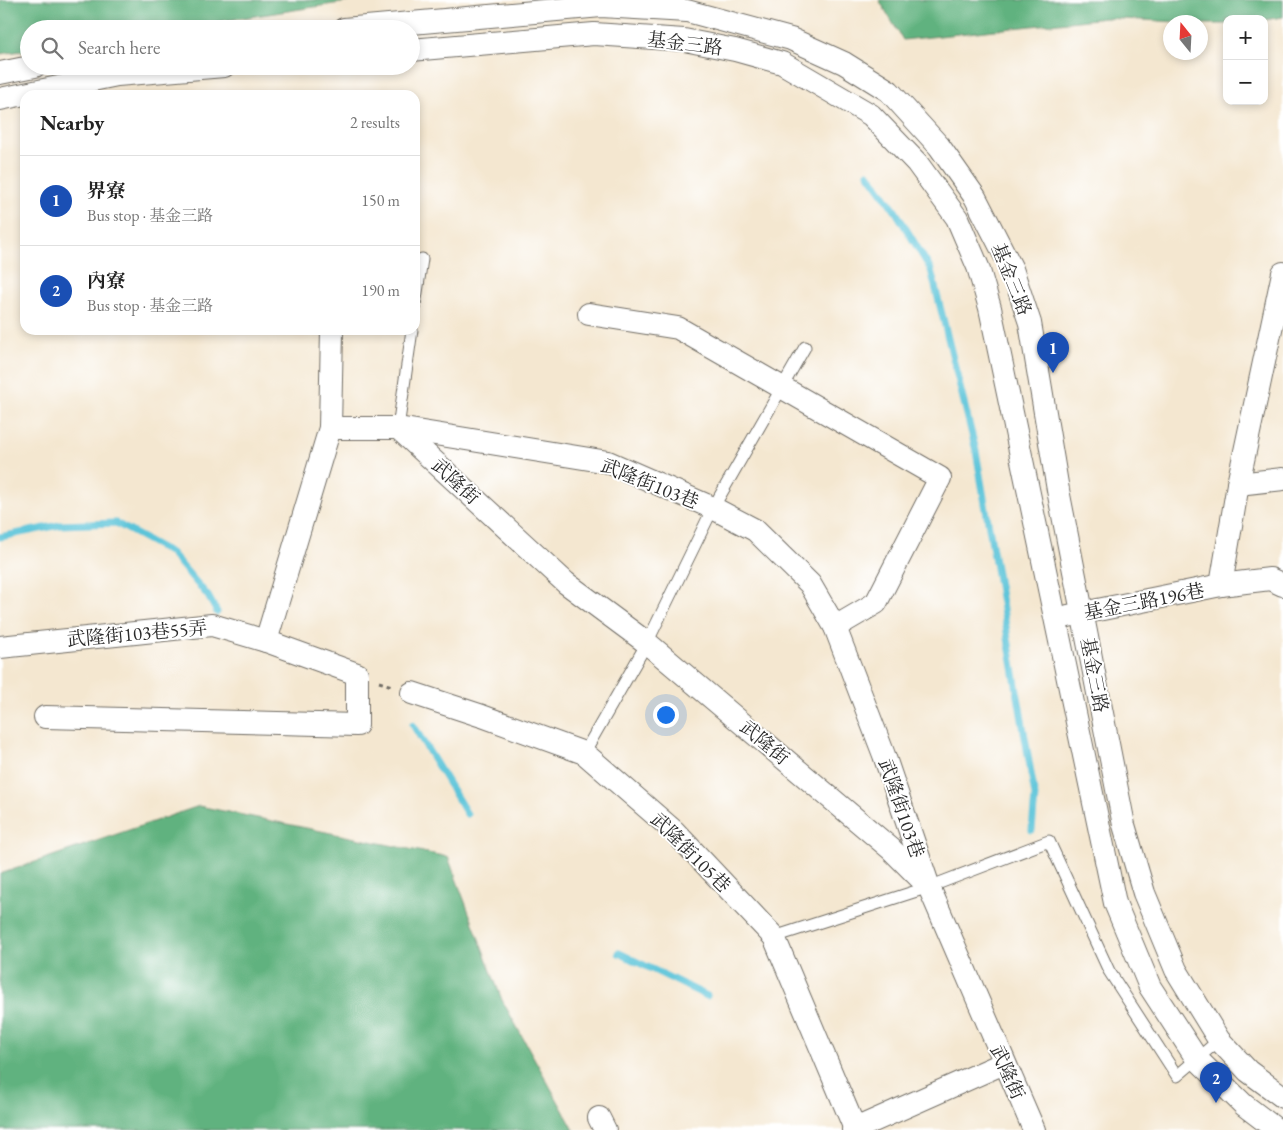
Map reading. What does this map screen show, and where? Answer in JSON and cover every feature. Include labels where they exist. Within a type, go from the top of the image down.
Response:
[{"type":"street","name":"基金三路","points":[[420,22],[601,6],[687,11],[791,39],[844,63],[889,91],[939,146],[975,196],[1012,269],[1030,323],[1058,490],[1124,825],[1144,893],[1176,970],[1219,1040],[1248,1071],[1283,1097]]},
{"type":"street","name":"基金三路","points":[[420,49],[594,34],[684,40],[734,50],[782,63],[872,115],[917,163],[957,218],[978,267],[992,318],[1115,903],[1150,987],[1198,1059],[1244,1105],[1277,1130]]},
{"type":"street","points":[[0,73],[20,69]]},
{"type":"street","points":[[46,90],[128,75]]},
{"type":"street","points":[[0,99],[20,95]]},
{"type":"street","name":"基金三路196巷","points":[[1054,619],[1221,585],[1238,484],[1279,313],[1283,273]]},
{"type":"street","points":[[589,314],[678,328],[940,478],[876,603],[835,627]]},
{"type":"street","points":[[266,641],[330,428],[332,335]]},
{"type":"street","name":"武隆街103巷","points":[[330,428],[398,428],[608,462],[713,508],[755,530],[810,584],[835,627],[884,755],[929,887]]},
{"type":"street","name":"武隆街","points":[[398,428],[566,583],[647,643],[891,849],[929,887],[1034,1130]]},
{"type":"street","points":[[1238,484],[1283,478]]},
{"type":"street","points":[[1221,585],[1270,580],[1283,584]]},
{"type":"street","name":"武隆街103巷55弄","points":[[0,647],[212,625],[266,641],[357,674]]},
{"type":"street","points":[[45,717],[357,725],[357,674]]},
{"type":"street","name":"武隆街105巷","points":[[412,692],[584,753],[674,831],[774,937],[854,1130]]},
{"type":"street","points":[[854,1130],[1004,1063]]},
{"type":"lane","points":[[420,272],[422,258]]},
{"type":"lane","points":[[398,428],[411,335]]},
{"type":"lane","points":[[584,753],[647,643],[713,508],[805,347]]},
{"type":"lane","points":[[774,937],[929,887],[1049,841],[1109,971],[1177,1076],[1219,1040]]},
{"type":"path","points":[[357,674],[412,692]]},
{"type":"green space","points":[[0,0],[360,0],[229,20],[20,20],[20,51],[0,54]]},
{"type":"green space","points":[[879,0],[1283,0],[1283,17],[1268,19],[1268,15],[1223,15],[1223,24],[1208,24],[1208,15],[1163,15],[1163,21],[1105,18],[903,40]]},
{"type":"green space","points":[[199,806],[448,857],[502,1000],[574,1130],[0,1130],[0,874]]},
{"type":"waterway","points":[[868,173],[896,212],[931,270],[976,451],[1035,796],[1032,830]]},
{"type":"waterway","points":[[0,537],[60,525],[116,523],[171,553],[208,596],[217,612]]},
{"type":"waterway","points":[[413,725],[467,814]]},
{"type":"waterway","points":[[619,953],[707,996]]},
{"type":"place","name":"界寮","points":[[1053,373]]},
{"type":"place","name":"內寮","points":[[1216,1103]]}]
